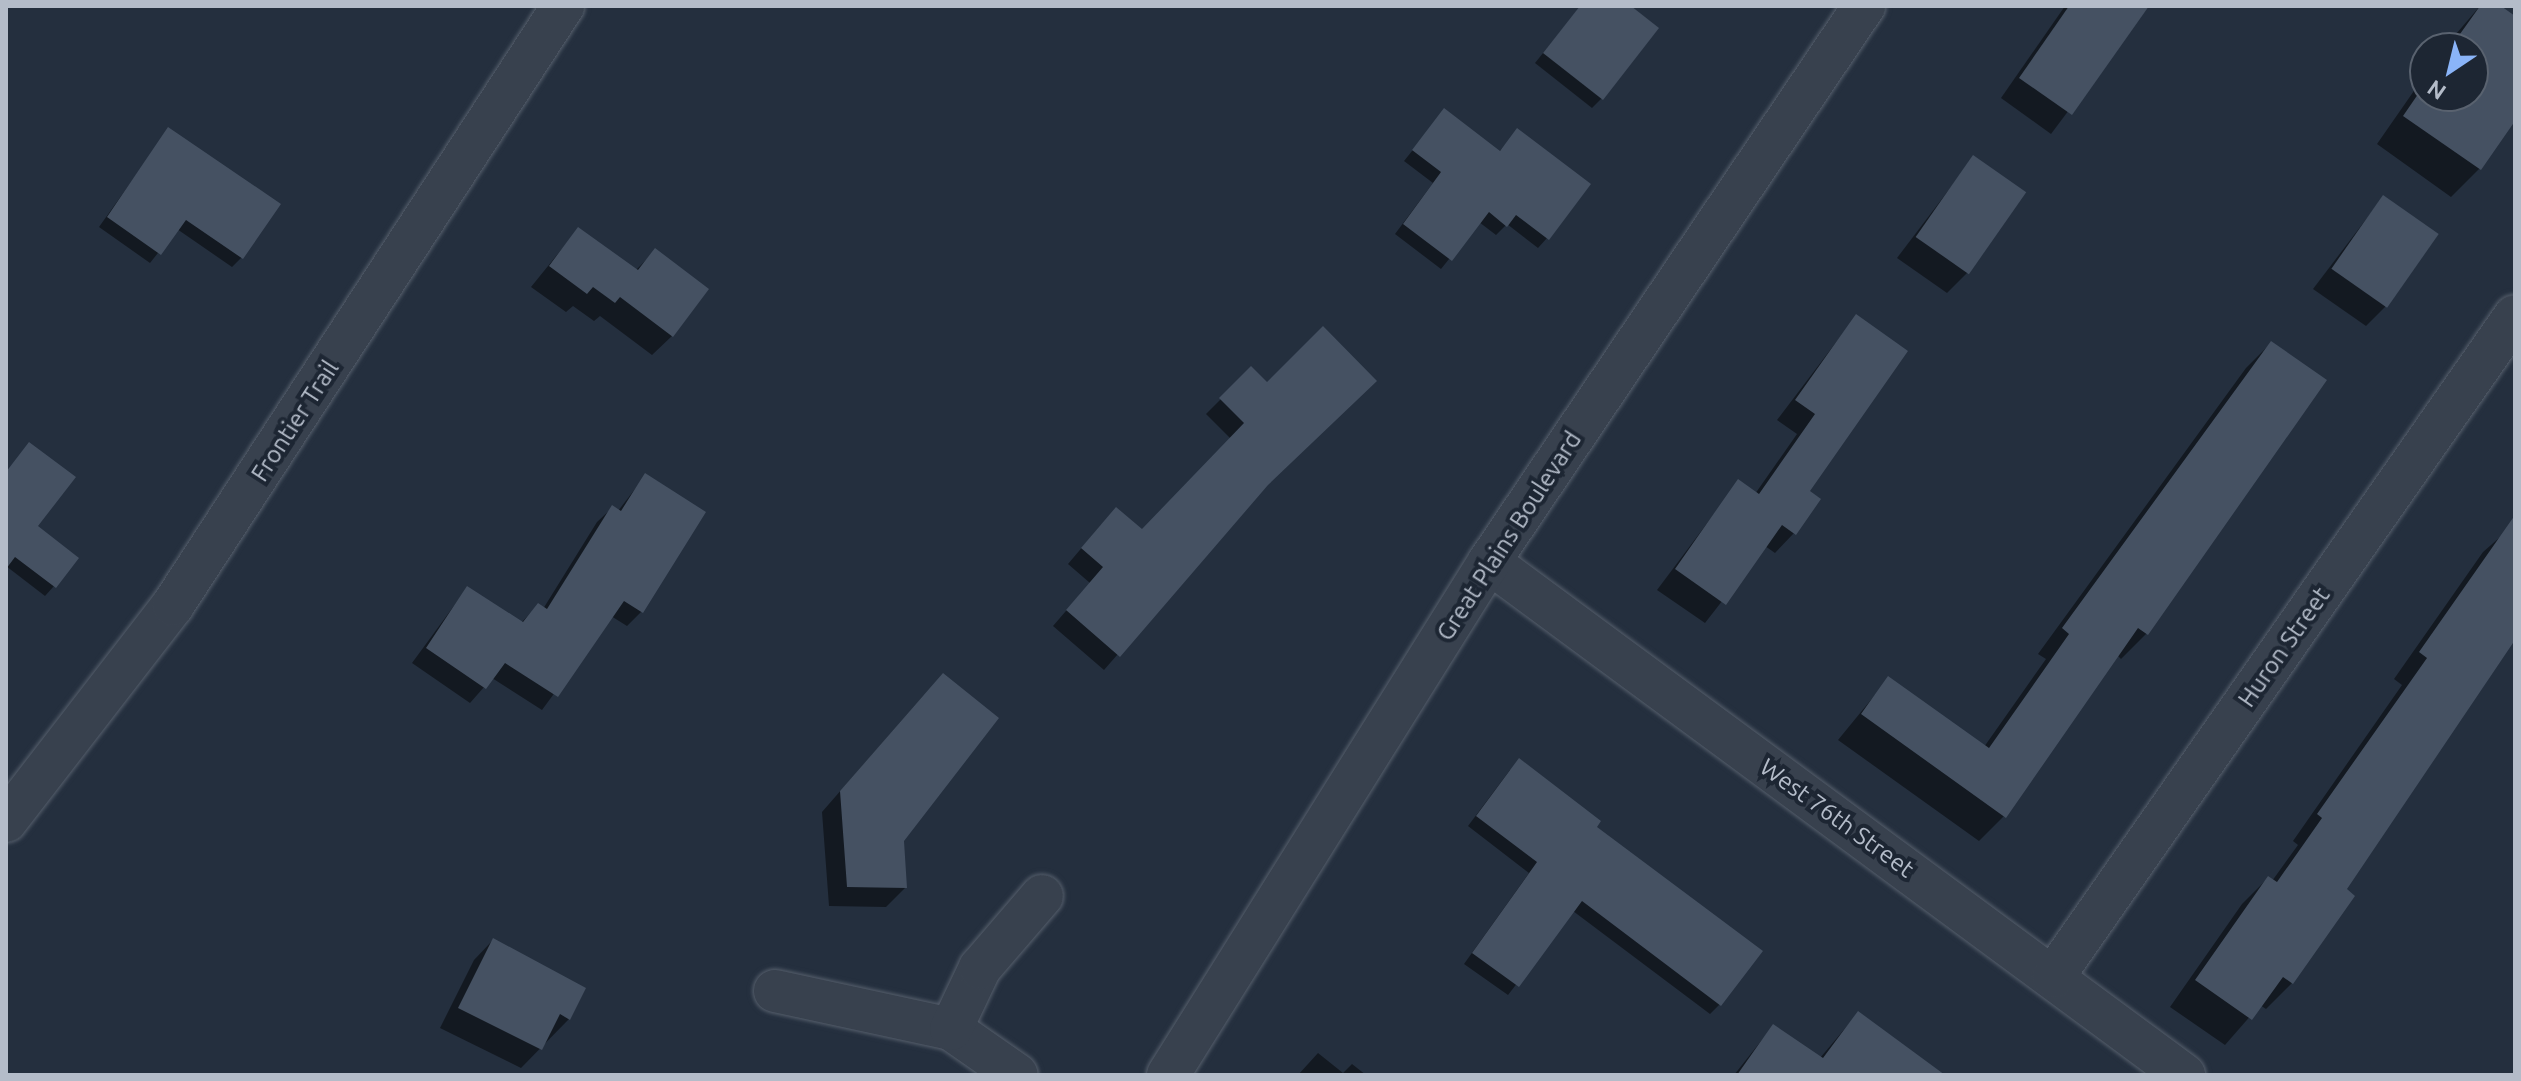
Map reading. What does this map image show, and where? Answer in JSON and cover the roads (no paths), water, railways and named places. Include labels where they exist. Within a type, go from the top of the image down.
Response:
[{"type":"street","name":"Frontier Trail","points":[[6,821],[173,605],[563,6]]},
{"type":"street","name":"Great Plains Boulevard","points":[[1168,1075],[1489,562],[1864,6]]},
{"type":"street","name":"Huron Street","points":[[2053,977],[2515,316]]},
{"type":"street","name":"West 76th Street","points":[[1489,562],[2184,1075]]},
{"type":"street","points":[[951,1029],[980,968],[1042,896]]},
{"type":"street","points":[[775,991],[951,1029],[1017,1075]]}]
